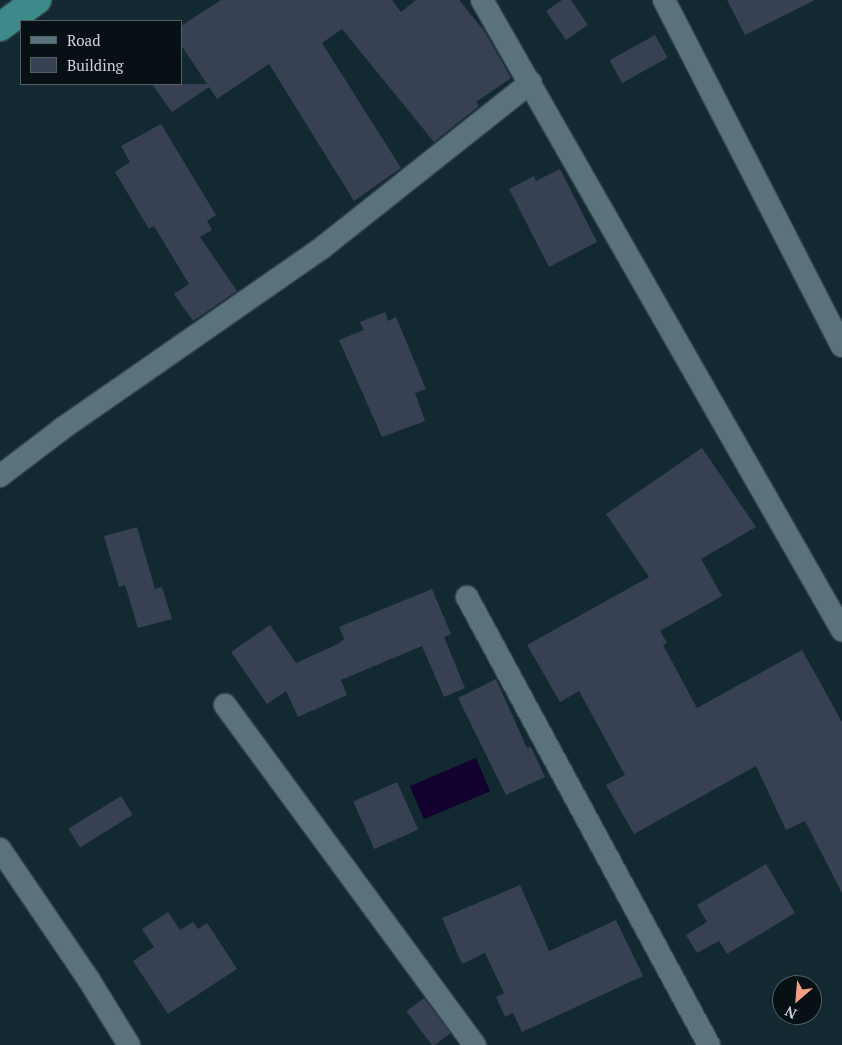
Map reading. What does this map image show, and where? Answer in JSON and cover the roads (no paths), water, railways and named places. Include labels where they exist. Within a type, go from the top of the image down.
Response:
[{"type":"highway","points":[[0,27],[37,0]]},
{"type":"street","points":[[482,0],[531,82],[842,630]]},
{"type":"street","points":[[664,0],[842,346]]},
{"type":"street","points":[[0,476],[63,428],[323,247],[531,82]]},
{"type":"street","points":[[467,597],[709,1045]]},
{"type":"street","points":[[225,705],[475,1045]]},
{"type":"street","points":[[0,849],[89,980],[129,1045]]}]
